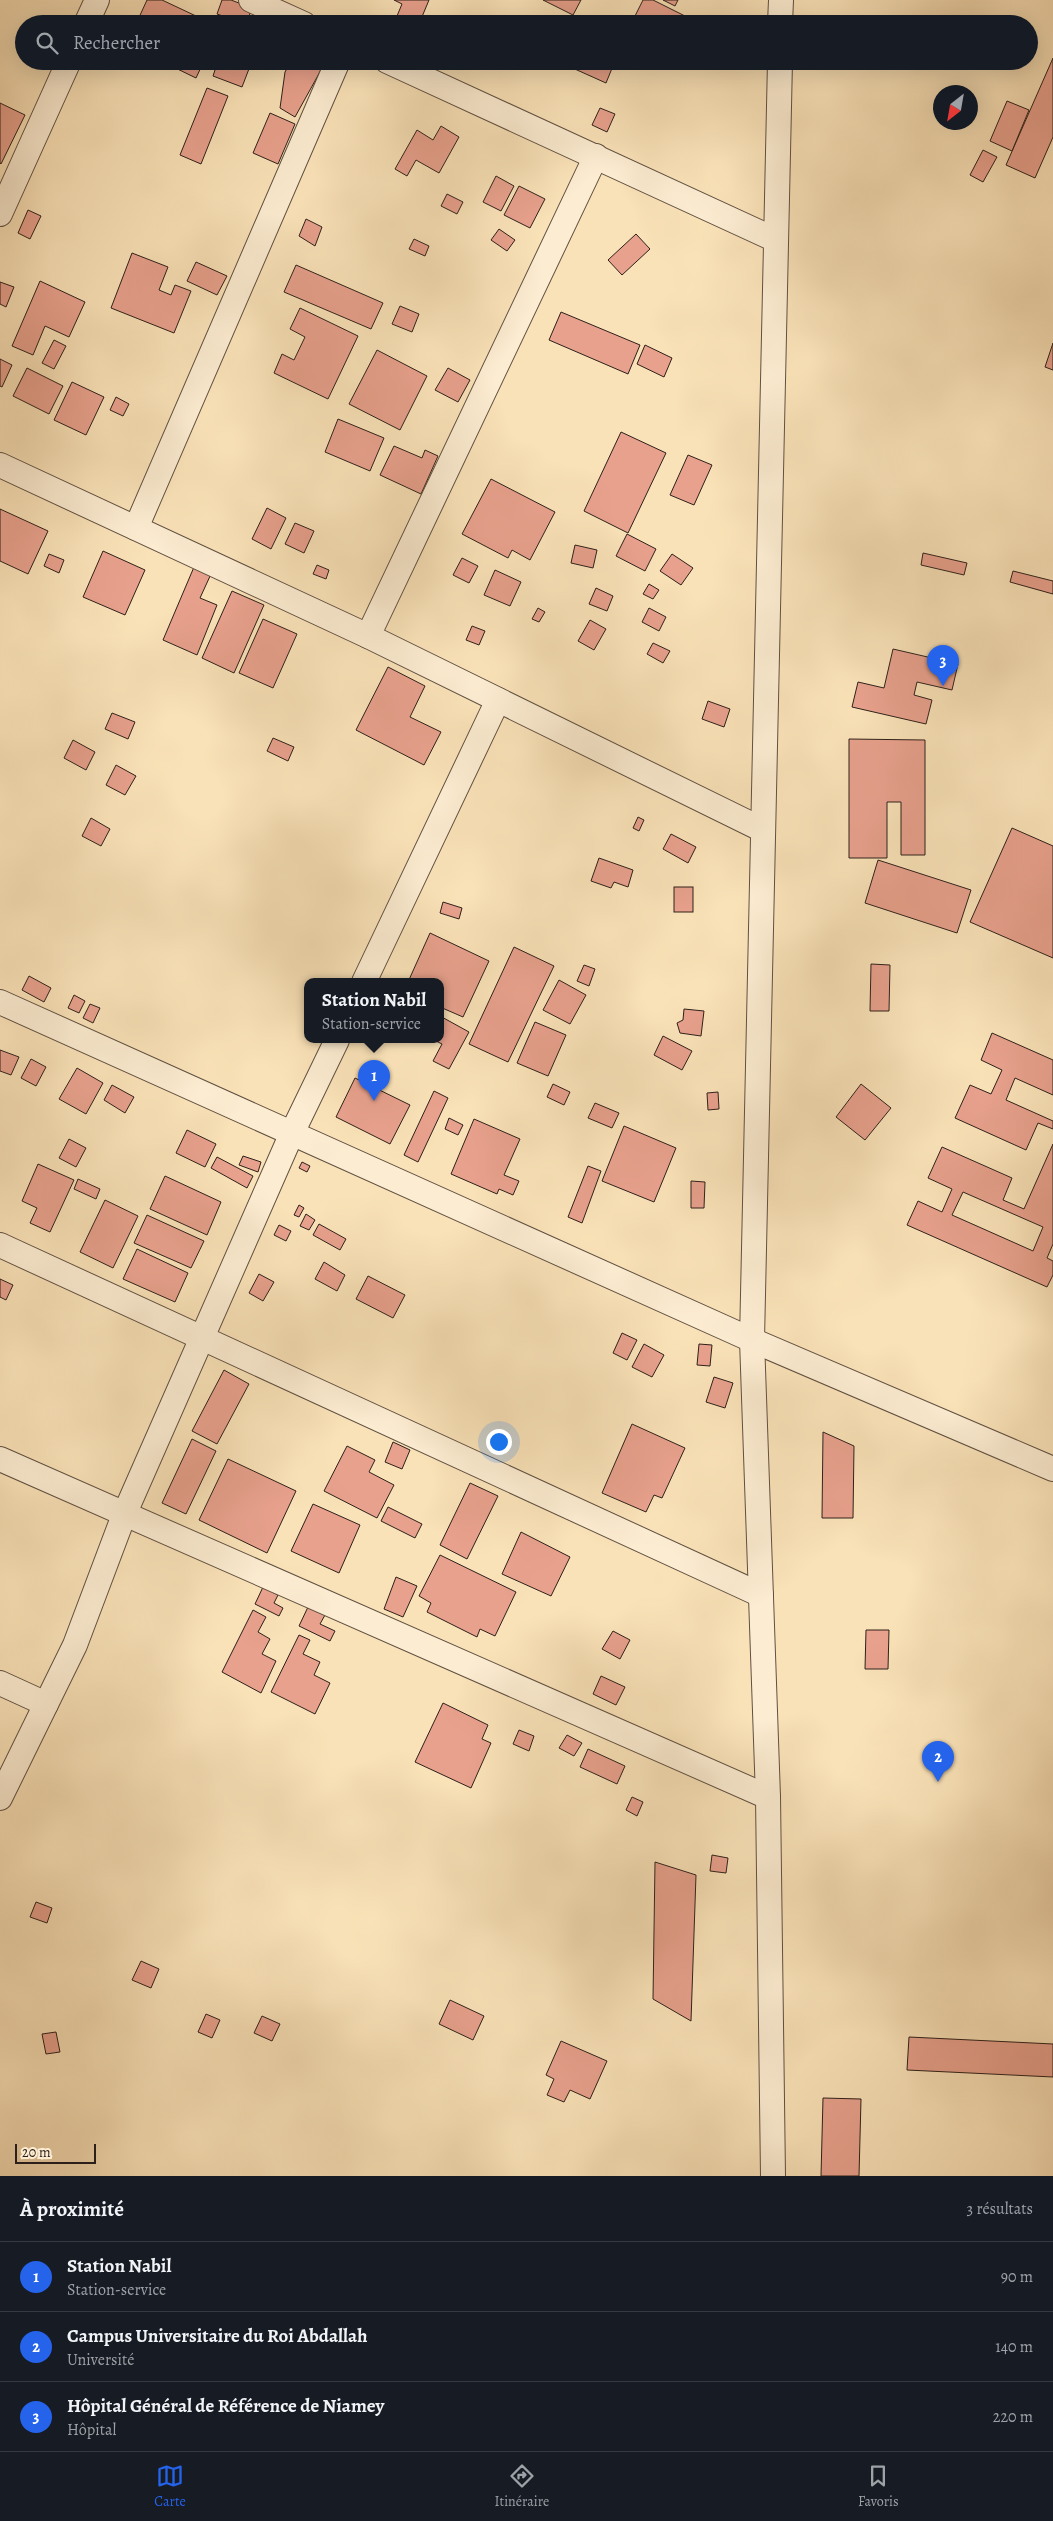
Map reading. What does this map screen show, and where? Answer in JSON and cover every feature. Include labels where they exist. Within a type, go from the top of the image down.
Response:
[{"type":"street","points":[[90,15],[97,0]]},
{"type":"street","points":[[251,0],[284,15]]},
{"type":"street","points":[[780,15],[781,0]]},
{"type":"street","points":[[0,214],[65,70]]},
{"type":"street","points":[[136,528],[334,70]]},
{"type":"street","points":[[407,70],[776,240]]},
{"type":"street","points":[[773,2176],[768,1797],[752,1340],[780,70]]},
{"type":"street","points":[[368,636],[596,156]]},
{"type":"street","points":[[0,465],[368,636],[764,830]]},
{"type":"street","points":[[366,978],[498,700]]},
{"type":"street","points":[[0,1002],[752,1340],[1053,1469]]},
{"type":"street","points":[[0,1798],[75,1645],[124,1515],[292,1133],[336,1043]]},
{"type":"street","points":[[0,1245],[761,1595]]},
{"type":"street","points":[[0,1459],[768,1797]]},
{"type":"street","points":[[0,1683],[46,1704]]},
{"type":"building","points":[[147,0],[162,0],[194,15],[140,15]]},
{"type":"building","points":[[222,0],[231,0],[252,8],[249,15],[217,14]]},
{"type":"building","points":[[394,0],[429,0],[423,15],[397,15],[402,4]]},
{"type":"building","points":[[543,0],[581,0],[573,15]]},
{"type":"building","points":[[643,0],[653,0],[683,15],[636,15]]},
{"type":"building","points":[[663,0],[678,0],[675,6]]},
{"type":"building","points":[[1053,58],[1053,137],[1035,178],[1006,165]]},
{"type":"building","points":[[180,70],[200,70],[196,78]]},
{"type":"building","points":[[215,70],[249,70],[242,87],[213,76]]},
{"type":"building","points":[[286,70],[321,70],[295,117],[280,108]]},
{"type":"building","points":[[577,70],[611,70],[606,83]]},
{"type":"building","points":[[207,88],[228,96],[201,164],[180,155]]},
{"type":"building","points":[[1007,101],[1029,110],[1012,151],[990,141]]},
{"type":"building","points":[[0,103],[25,115],[1,164],[0,163]]},
{"type":"building","points":[[600,108],[615,114],[607,132],[592,125]]},
{"type":"building","points":[[270,113],[295,124],[278,164],[253,153]]},
{"type":"building","points":[[441,126],[459,137],[439,173],[416,160],[407,176],[395,169],[417,130],[433,140]]},
{"type":"building","points":[[983,150],[997,157],[983,182],[970,175]]},
{"type":"building","points":[[496,176],[514,186],[501,211],[483,202]]},
{"type":"building","points":[[519,186],[545,199],[530,228],[504,215]]},
{"type":"building","points":[[447,194],[463,202],[457,214],[441,206]]},
{"type":"building","points":[[28,210],[41,216],[30,239],[18,233]]},
{"type":"building","points":[[306,219],[322,227],[315,246],[299,236]]},
{"type":"building","points":[[499,229],[515,240],[507,251],[491,240]]},
{"type":"building","points":[[636,234],[650,249],[622,275],[608,260]]},
{"type":"building","points":[[414,239],[429,246],[425,256],[409,249]]},
{"type":"building","points":[[132,253],[168,267],[159,290],[171,295],[175,285],[191,291],[174,333],[111,308]]},
{"type":"building","points":[[196,262],[227,276],[217,295],[187,281]]},
{"type":"building","points":[[296,265],[383,303],[371,329],[284,292]]},
{"type":"building","points":[[40,281],[85,302],[69,337],[45,326],[33,355],[12,346]]},
{"type":"building","points":[[0,282],[14,287],[6,307],[0,304]]},
{"type":"building","points":[[400,306],[419,314],[412,332],[392,324]]},
{"type":"building","points":[[300,308],[358,336],[328,399],[274,373],[282,354],[294,360],[305,337],[290,329]]},
{"type":"building","points":[[561,312],[640,345],[628,374],[549,340]]},
{"type":"building","points":[[54,340],[66,346],[54,369],[42,363]]},
{"type":"building","points":[[1053,343],[1053,370],[1045,367]]},
{"type":"building","points":[[645,345],[672,358],[664,377],[637,364]]},
{"type":"building","points":[[377,350],[427,376],[400,430],[349,404]]},
{"type":"building","points":[[0,359],[12,365],[2,387],[0,386]]},
{"type":"building","points":[[27,368],[63,386],[49,414],[13,396]]},
{"type":"building","points":[[448,368],[470,380],[458,402],[435,390]]},
{"type":"building","points":[[72,382],[104,397],[86,435],[54,420]]},
{"type":"building","points":[[116,397],[129,404],[123,416],[110,410]]},
{"type":"building","points":[[338,419],[384,438],[370,471],[325,452]]},
{"type":"building","points":[[621,432],[666,453],[628,533],[584,511]]},
{"type":"building","points":[[394,446],[422,458],[425,450],[438,456],[421,494],[380,475]]},
{"type":"building","points":[[688,455],[712,465],[694,505],[670,495]]},
{"type":"building","points":[[491,479],[555,512],[530,560],[512,550],[508,558],[462,534]]},
{"type":"building","points":[[267,508],[286,518],[271,549],[252,539]]},
{"type":"building","points":[[0,509],[48,531],[28,574],[0,561]]},
{"type":"building","points":[[295,523],[314,531],[304,553],[285,544]]},
{"type":"building","points":[[627,534],[656,549],[645,571],[616,556]]},
{"type":"building","points":[[575,545],[597,550],[593,568],[571,563]]},
{"type":"building","points":[[103,551],[145,570],[125,615],[83,597]]},
{"type":"building","points":[[923,553],[967,563],[964,575],[921,565]]},
{"type":"building","points":[[49,554],[64,560],[59,573],[44,566]]},
{"type":"building","points":[[672,554],[693,568],[681,585],[660,571]]},
{"type":"building","points":[[462,558],[478,566],[469,583],[453,575]]},
{"type":"building","points":[[317,565],[329,570],[326,579],[313,574]]},
{"type":"building","points":[[194,567],[211,574],[200,598],[217,605],[197,655],[163,640]]},
{"type":"building","points":[[495,570],[521,582],[510,606],[484,595]]},
{"type":"building","points":[[1013,571],[1053,581],[1053,594],[1010,582]]},
{"type":"building","points":[[649,584],[659,590],[653,599],[643,594]]},
{"type":"building","points":[[596,588],[613,596],[607,611],[589,604]]},
{"type":"building","points":[[232,591],[264,605],[234,673],[202,658]]},
{"type":"building","points":[[538,608],[545,612],[539,622],[532,619]]},
{"type":"building","points":[[649,608],[666,617],[659,631],[642,622]]},
{"type":"building","points":[[263,619],[297,634],[273,688],[239,673]]},
{"type":"building","points":[[590,620],[606,629],[594,650],[578,641]]},
{"type":"building","points":[[472,626],[485,631],[479,645],[466,640]]},
{"type":"building","points":[[653,643],[670,651],[663,663],[647,654]]},
{"type":"building","points":[[893,649],[958,664],[952,690],[917,682],[914,695],[932,700],[926,724],[852,707],[858,682],[884,688]]},
{"type":"building","points":[[388,667],[425,686],[410,717],[441,732],[424,765],[356,730]]},
{"type":"building","points":[[708,701],[730,709],[724,727],[702,719]]},
{"type":"building","points":[[112,713],[135,722],[128,739],[105,729]]},
{"type":"building","points":[[273,738],[294,747],[288,761],[267,751]]},
{"type":"building","points":[[849,739],[925,740],[925,855],[901,855],[901,802],[887,802],[887,858],[849,858]]},
{"type":"building","points":[[73,740],[95,752],[86,770],[64,758]]},
{"type":"building","points":[[116,765],[136,776],[125,795],[106,785]]},
{"type":"building","points":[[638,817],[644,820],[639,831],[633,828]]},
{"type":"building","points":[[91,818],[110,829],[101,846],[82,836]]},
{"type":"building","points":[[1012,828],[1053,846],[1053,958],[970,922]]},
{"type":"building","points":[[671,834],[696,847],[688,863],[663,849]]},
{"type":"building","points":[[599,858],[633,870],[628,887],[614,882],[611,888],[591,881]]},
{"type":"building","points":[[878,860],[971,890],[957,933],[865,903]]},
{"type":"building","points":[[674,887],[693,887],[693,912],[674,912]]},
{"type":"building","points":[[443,902],[462,908],[459,919],[440,913]]},
{"type":"building","points":[[430,933],[489,961],[463,1017],[444,1009],[444,978],[410,978]]},
{"type":"building","points":[[514,947],[554,966],[508,1062],[469,1044]]},
{"type":"building","points":[[871,964],[890,965],[889,1011],[870,1011]]},
{"type":"building","points":[[584,965],[595,969],[589,986],[577,981]]},
{"type":"building","points":[[29,976],[51,988],[44,1002],[22,990]]},
{"type":"building","points":[[559,980],[586,995],[570,1024],[543,1010]]},
{"type":"building","points":[[74,995],[85,1001],[79,1013],[68,1008]]},
{"type":"building","points":[[90,1004],[100,1008],[93,1023],[83,1018]]},
{"type":"building","points":[[684,1009],[704,1011],[701,1036],[680,1033],[677,1023],[683,1020]]},
{"type":"building","points":[[444,1018],[469,1032],[449,1069],[433,1061],[442,1044],[440,1043],[444,1043]]},
{"type":"building","points":[[535,1022],[566,1035],[548,1076],[517,1063]]},
{"type":"building","points":[[992,1033],[1053,1060],[1053,1095],[1015,1078],[1006,1100],[1053,1121],[1053,1129],[1038,1123],[1026,1150],[955,1118],[970,1085],[991,1094],[1002,1070],[981,1060]]},
{"type":"building","points":[[663,1036],[692,1051],[682,1070],[654,1055]]},
{"type":"building","points":[[0,1050],[19,1057],[11,1075],[0,1071]]},
{"type":"building","points":[[31,1059],[46,1067],[36,1086],[21,1078]]},
{"type":"building","points":[[77,1068],[103,1083],[86,1114],[59,1099]]},
{"type":"building","points":[[355,1078],[410,1105],[390,1144],[336,1117]]},
{"type":"building","points":[[553,1084],[570,1092],[564,1105],[547,1097]]},
{"type":"building","points":[[861,1084],[891,1108],[865,1140],[836,1117]]},
{"type":"building","points":[[112,1085],[134,1097],[125,1113],[104,1100]]},
{"type":"building","points":[[434,1091],[448,1098],[418,1162],[404,1155]]},
{"type":"building","points":[[718,1092],[719,1109],[708,1110],[707,1093]]},
{"type":"building","points":[[595,1103],[619,1113],[612,1128],[588,1118]]},
{"type":"building","points":[[449,1118],[463,1125],[458,1135],[445,1129]]},
{"type":"building","points":[[474,1119],[520,1139],[504,1175],[519,1181],[513,1195],[499,1189],[497,1194],[451,1174]]},
{"type":"building","points":[[624,1126],[676,1148],[654,1202],[602,1181]]},
{"type":"building","points":[[187,1130],[216,1144],[205,1167],[176,1153]]},
{"type":"building","points":[[69,1139],[86,1148],[76,1167],[59,1158]]},
{"type":"building","points":[[1053,1144],[1053,1244],[1047,1258],[1053,1261],[1053,1275],[1047,1287],[907,1225],[918,1201],[942,1212],[952,1189],[928,1178],[942,1147],[1012,1178],[1003,1200],[1024,1209]],"holes":[[[963,1192],[1043,1227],[1033,1251],[952,1215]]]},
{"type":"building","points":[[243,1156],[261,1162],[258,1172],[239,1165]]},
{"type":"building","points":[[217,1157],[253,1176],[247,1188],[211,1168]]},
{"type":"building","points":[[302,1162],[310,1166],[307,1172],[299,1168]]},
{"type":"building","points":[[38,1164],[74,1180],[50,1232],[30,1223],[37,1208],[22,1201]]},
{"type":"building","points":[[588,1166],[601,1171],[582,1223],[568,1217]]},
{"type":"building","points":[[165,1176],[221,1202],[207,1235],[150,1209]]},
{"type":"building","points":[[78,1179],[100,1189],[96,1199],[74,1189]]},
{"type":"building","points":[[691,1181],[705,1182],[704,1208],[691,1208]]},
{"type":"building","points":[[105,1200],[138,1216],[113,1268],[80,1252]]},
{"type":"building","points":[[299,1205],[304,1208],[299,1217],[294,1215]]},
{"type":"building","points":[[306,1214],[315,1220],[309,1230],[300,1226]]},
{"type":"building","points":[[147,1215],[204,1241],[191,1268],[134,1243]]},
{"type":"building","points":[[319,1224],[346,1239],[340,1250],[313,1235]]},
{"type":"building","points":[[279,1225],[291,1231],[286,1241],[274,1235]]},
{"type":"building","points":[[137,1249],[188,1273],[175,1302],[123,1279]]},
{"type":"building","points":[[324,1262],[345,1275],[337,1291],[315,1279]]},
{"type":"building","points":[[259,1274],[274,1282],[263,1301],[249,1293]]},
{"type":"building","points":[[368,1276],[405,1295],[393,1318],[356,1299]]},
{"type":"building","points":[[0,1279],[13,1285],[6,1300],[0,1297]]},
{"type":"building","points":[[622,1333],[637,1340],[627,1360],[613,1353]]},
{"type":"building","points":[[644,1344],[664,1355],[652,1377],[632,1367]]},
{"type":"building","points":[[699,1344],[712,1345],[710,1366],[697,1365]]},
{"type":"building","points":[[224,1370],[249,1384],[217,1444],[192,1431]]},
{"type":"building","points":[[714,1377],[733,1383],[725,1408],[706,1402]]},
{"type":"building","points":[[632,1424],[685,1448],[662,1498],[654,1495],[646,1512],[602,1493]]},
{"type":"building","points":[[823,1432],[854,1446],[853,1518],[822,1518]]},
{"type":"building","points":[[192,1439],[216,1451],[186,1514],[162,1503]]},
{"type":"building","points":[[393,1442],[410,1450],[402,1469],[385,1462]]},
{"type":"building","points":[[347,1446],[375,1460],[369,1472],[394,1485],[377,1518],[324,1491]]},
{"type":"building","points":[[228,1459],[296,1491],[267,1553],[199,1520]]},
{"type":"building","points":[[470,1483],[498,1496],[467,1559],[440,1545]]},
{"type":"building","points":[[313,1504],[360,1525],[339,1573],[291,1551]]},
{"type":"building","points":[[388,1507],[422,1524],[415,1538],[381,1521]]},
{"type":"building","points":[[521,1532],[570,1557],[551,1596],[502,1574]]},
{"type":"building","points":[[440,1555],[516,1592],[495,1636],[480,1629],[477,1637],[427,1612],[431,1603],[419,1596]]},
{"type":"building","points":[[396,1577],[417,1586],[403,1617],[384,1609]]},
{"type":"building","points":[[263,1587],[278,1595],[274,1603],[283,1608],[279,1616],[255,1604]]},
{"type":"building","points":[[308,1607],[325,1615],[320,1624],[335,1631],[330,1641],[299,1626]]},
{"type":"building","points":[[253,1610],[266,1617],[258,1632],[270,1639],[262,1654],[276,1661],[261,1693],[222,1672]]},
{"type":"building","points":[[866,1630],[889,1630],[888,1669],[865,1669]]},
{"type":"building","points":[[613,1631],[630,1640],[620,1659],[602,1649]]},
{"type":"building","points":[[299,1635],[310,1640],[303,1654],[320,1662],[314,1675],[330,1683],[315,1714],[271,1692]]},
{"type":"building","points":[[601,1676],[625,1687],[616,1705],[593,1694]]},
{"type":"building","points":[[443,1703],[488,1725],[482,1739],[491,1743],[471,1788],[415,1762]]},
{"type":"building","points":[[519,1730],[534,1736],[529,1751],[513,1744]]},
{"type":"building","points":[[567,1735],[582,1743],[574,1756],[559,1748]]},
{"type":"building","points":[[588,1749],[625,1766],[617,1784],[580,1767]]},
{"type":"building","points":[[632,1797],[643,1802],[637,1816],[626,1810]]},
{"type":"building","points":[[712,1855],[728,1858],[726,1873],[710,1871]]},
{"type":"building","points":[[655,1862],[696,1875],[691,2021],[653,1999]]},
{"type":"building","points":[[36,1902],[52,1908],[47,1923],[30,1917]]},
{"type":"building","points":[[141,1961],[159,1969],[151,1988],[132,1980]]},
{"type":"building","points":[[450,2000],[484,2016],[473,2040],[439,2024]]},
{"type":"building","points":[[206,2014],[220,2020],[212,2038],[198,2032]]},
{"type":"building","points":[[262,2016],[280,2024],[272,2041],[254,2033]]},
{"type":"building","points":[[56,2032],[60,2052],[46,2054],[42,2034]]},
{"type":"building","points":[[909,2037],[1053,2044],[1053,2077],[907,2070]]},
{"type":"building","points":[[561,2041],[607,2061],[590,2099],[570,2090],[564,2102],[547,2095],[554,2079],[546,2075]]},
{"type":"building","points":[[823,2098],[861,2099],[859,2176],[821,2176]]},
{"type":"place","name":"Hôpital Général de Référence de Niamey","points":[[943,686]]},
{"type":"place","name":"Station Nabil","points":[[374,1101]]},
{"type":"place","name":"Campus Universitaire du Roi Abdallah","points":[[938,1782]]}]
